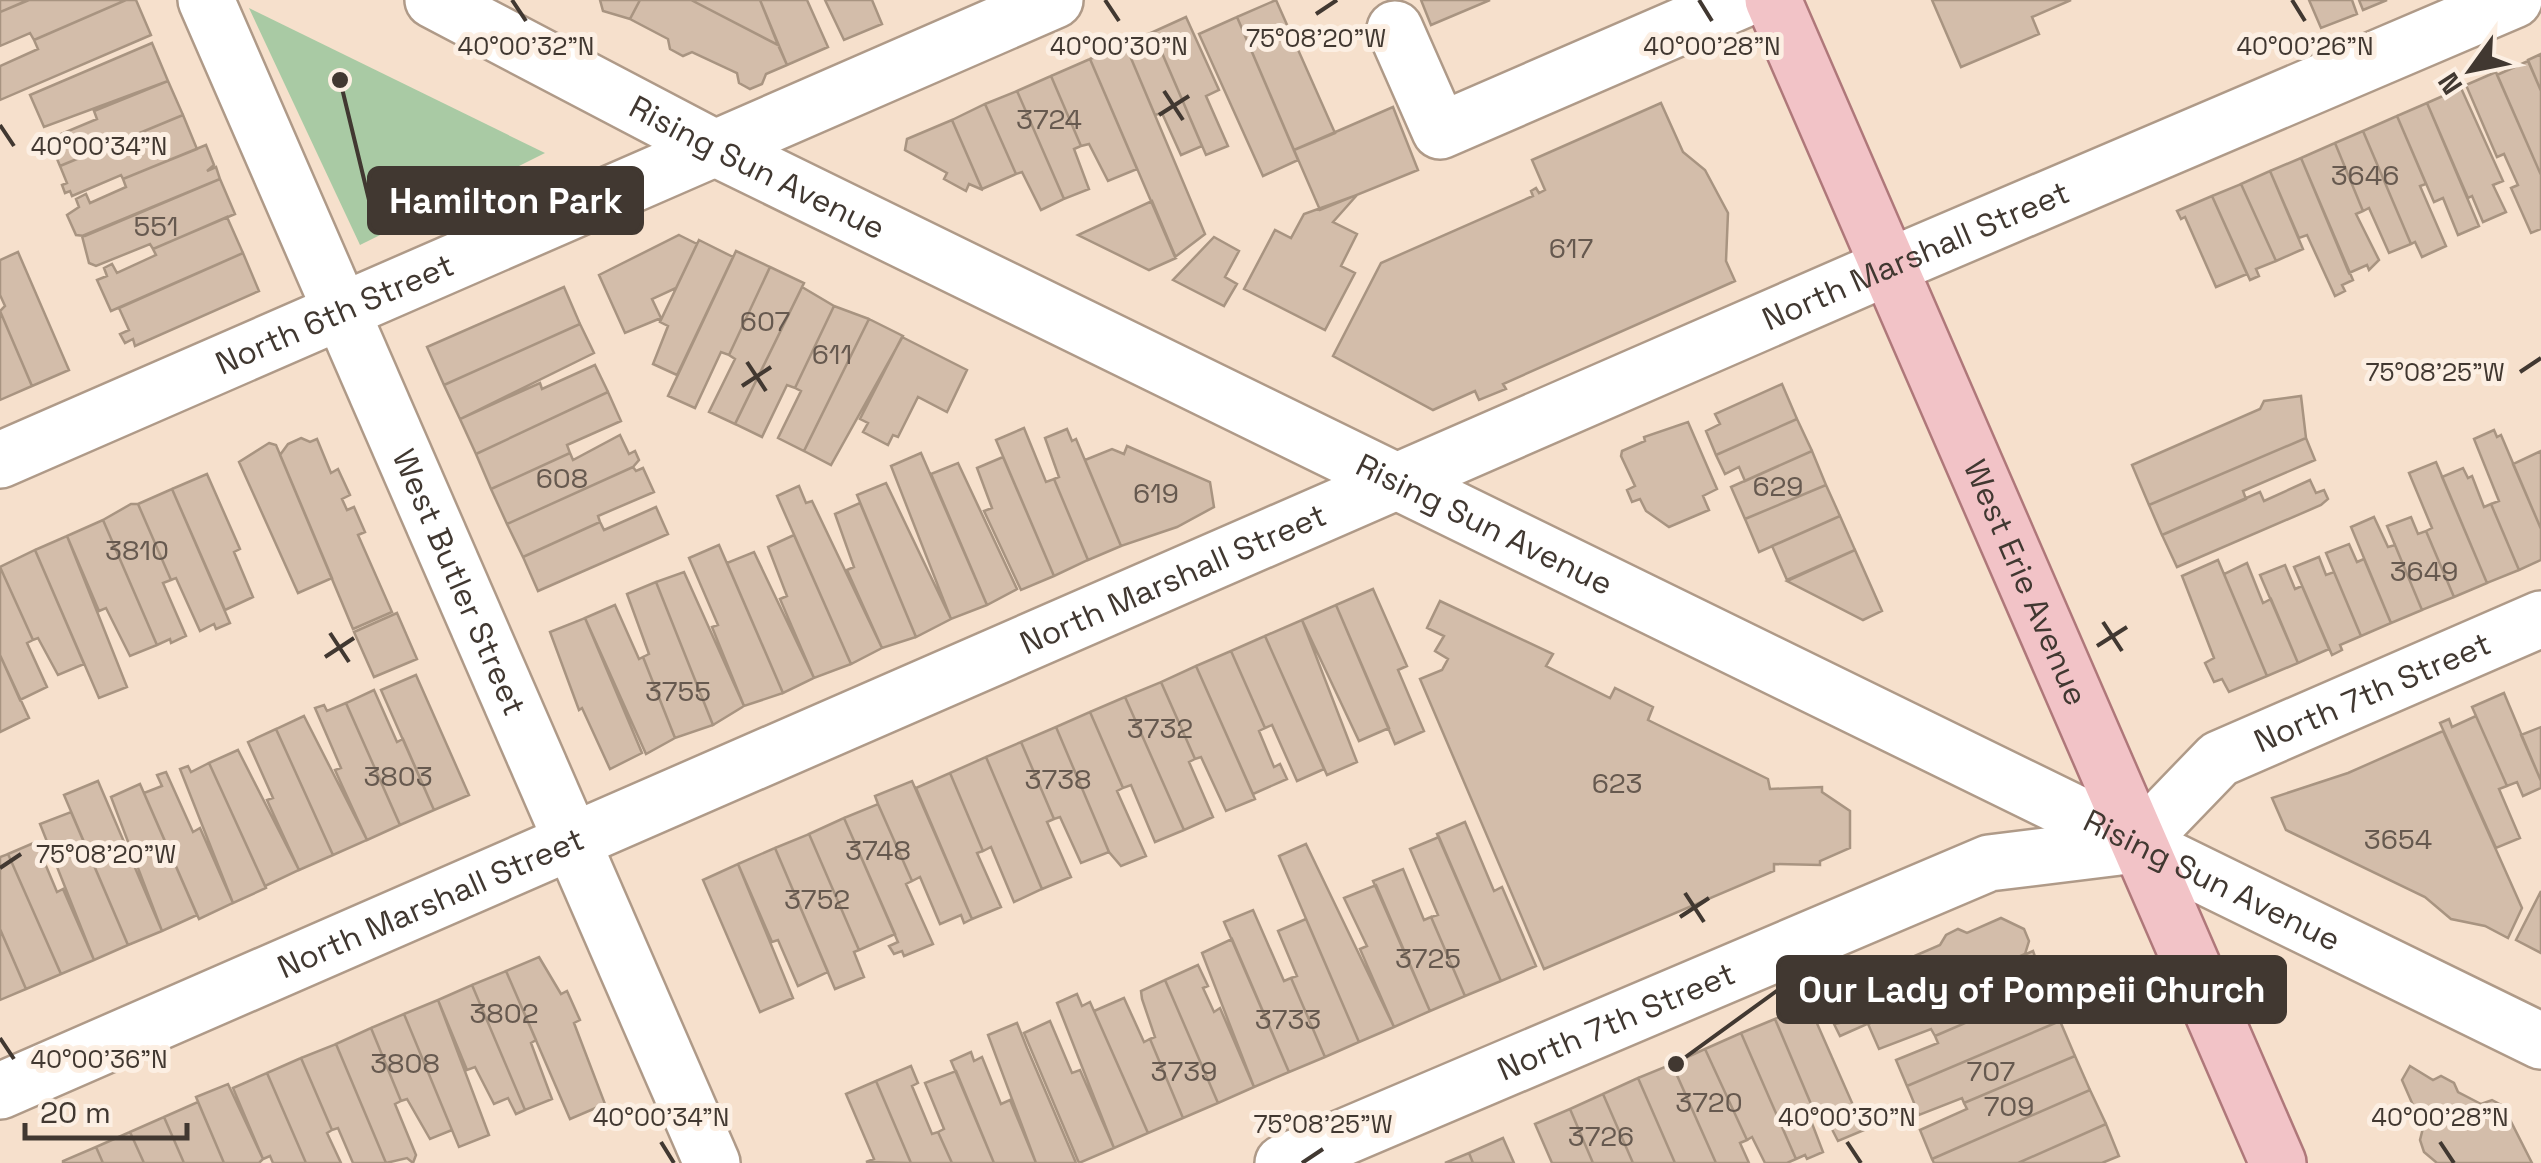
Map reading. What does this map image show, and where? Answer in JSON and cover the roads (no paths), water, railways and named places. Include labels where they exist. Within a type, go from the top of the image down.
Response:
[{"type":"main road","name":"West Erie Avenue","points":[[1773,0],[2136,846],[2278,1163]]},
{"type":"street","name":"West Butler Street","points":[[206,0],[712,1163]]},
{"type":"street","name":"Rising Sun Avenue","points":[[433,0],[715,148],[2541,1041]]},
{"type":"street","name":"North 6th Street","points":[[0,460],[1055,0]]},
{"type":"street","points":[[1394,29],[1440,131],[1742,0]]},
{"type":"street","name":"North Marshall Street","points":[[0,1090],[1888,266],[2514,0]]},
{"type":"street","name":"North 7th Street","points":[[1283,1163],[1990,863],[2136,846],[2219,760],[2541,620]]},
{"type":"place","name":"Hamilton Park","points":[[340,80]]},
{"type":"place","name":"Our Lady of Pompeii Church","points":[[1676,1064]]}]
